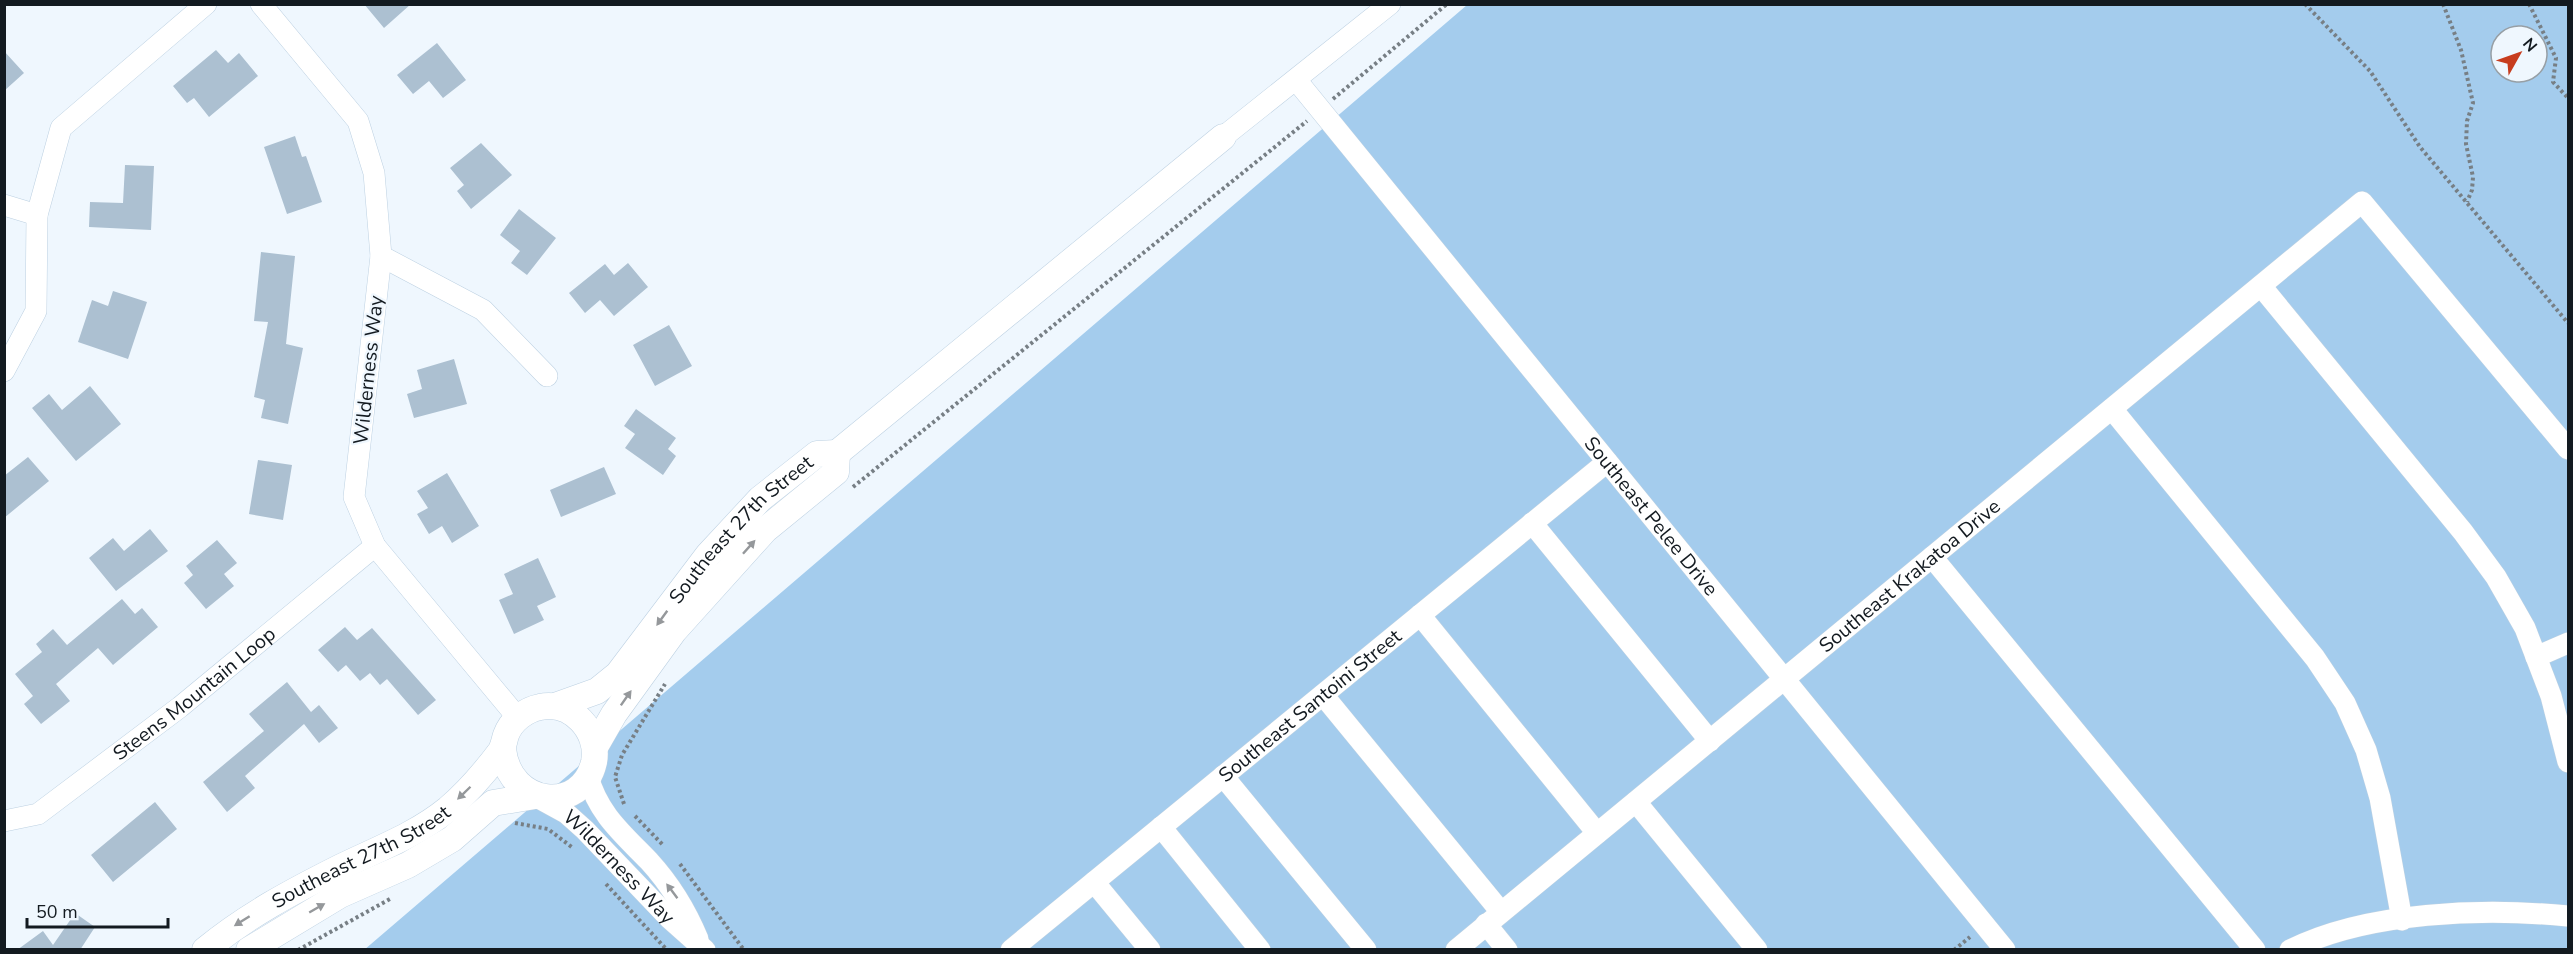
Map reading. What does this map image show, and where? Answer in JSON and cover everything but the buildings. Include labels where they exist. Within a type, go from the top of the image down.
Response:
[{"type":"main road","points":[[837,453],[1223,137]]},
{"type":"main road","name":"Southeast 27th Street","points":[[555,706],[597,691],[618,675],[708,555],[760,499],[818,454],[837,453],[836,472],[765,530],[674,631],[614,714],[595,747]]},
{"type":"main road","points":[[540,706],[555,706],[570,711],[582,720],[590,732],[595,747],[594,762],[588,776],[578,787],[564,795],[550,798],[535,796],[521,788],[511,777],[504,764],[503,749],[506,734],[518,718],[540,706]]},
{"type":"main road","name":"Southeast 27th Street","points":[[205,950],[229,930],[285,895],[420,830],[449,808],[477,781],[503,749]]},
{"type":"main road","name":"Southeast 27th Street","points":[[249,950],[340,895],[408,865],[452,839],[493,803],[535,796]]},
{"type":"street","points":[[4,371],[36,311],[37,215],[61,128],[206,4]]},
{"type":"street","name":"Wilderness Way","points":[[261,4],[358,121],[374,173],[381,256],[354,497],[375,546],[518,718]]},
{"type":"street","points":[[1223,137],[1297,81],[1390,4]]},
{"type":"street","name":"Southeast Pelee Drive","points":[[1297,81],[2006,950]]},
{"type":"street","name":"Southeast Krakatoa Drive","points":[[1456,950],[2362,202],[2568,449]]},
{"type":"street","points":[[4,205],[37,215]]},
{"type":"street","points":[[381,256],[483,309],[547,376]]},
{"type":"street","points":[[2261,286],[2463,532],[2496,577],[2525,628],[2551,696],[2568,762]]},
{"type":"street","points":[[2112,409],[2315,658],[2345,703],[2366,750],[2380,798],[2402,920]]},
{"type":"street","name":"Southeast Santoini Street","points":[[1011,950],[1607,462]]},
{"type":"street","points":[[1532,523],[1710,741]]},
{"type":"street","name":"Steens Mountain Loop","points":[[4,821],[39,814],[180,707],[375,546]]},
{"type":"street","points":[[1932,557],[2255,950]]},
{"type":"street","points":[[1420,615],[1597,833]]},
{"type":"street","points":[[2536,657],[2568,643]]},
{"type":"street","points":[[1323,695],[1494,918],[1507,950]]},
{"type":"street","name":"Wilderness Way","points":[[588,776],[596,800],[612,825],[650,863],[685,908],[702,946]]},
{"type":"street","points":[[1223,776],[1366,950]]},
{"type":"street","name":"Wilderness Way","points":[[535,796],[566,813],[579,824],[670,919],[702,946]]},
{"type":"street","points":[[1636,802],[1757,950]]},
{"type":"street","points":[[1161,827],[1260,950]]},
{"type":"street","points":[[1094,882],[1150,950]]},
{"type":"street","points":[[2290,950],[2363,926],[2450,912],[2502,911],[2568,916]]},
{"type":"path","points":[[848,492],[1447,4]]},
{"type":"path","points":[[2305,4],[2370,71],[2395,106],[2407,130],[2568,323]]},
{"type":"path","points":[[2444,4],[2461,50],[2474,103],[2467,121],[2466,144],[2473,177],[2472,190],[2467,202]]},
{"type":"path","points":[[2529,4],[2556,58],[2553,82],[2568,98]]},
{"type":"path","points":[[666,848],[624,805],[615,777],[621,755],[668,679]]},
{"type":"path","points":[[508,824],[517,823],[548,829],[578,852]]},
{"type":"path","points":[[673,856],[744,950]]},
{"type":"path","points":[[601,877],[667,950]]},
{"type":"path","points":[[298,950],[392,897]]},
{"type":"shaded area","points":[[1467,5],[2568,5],[2568,949],[364,950]]}]
